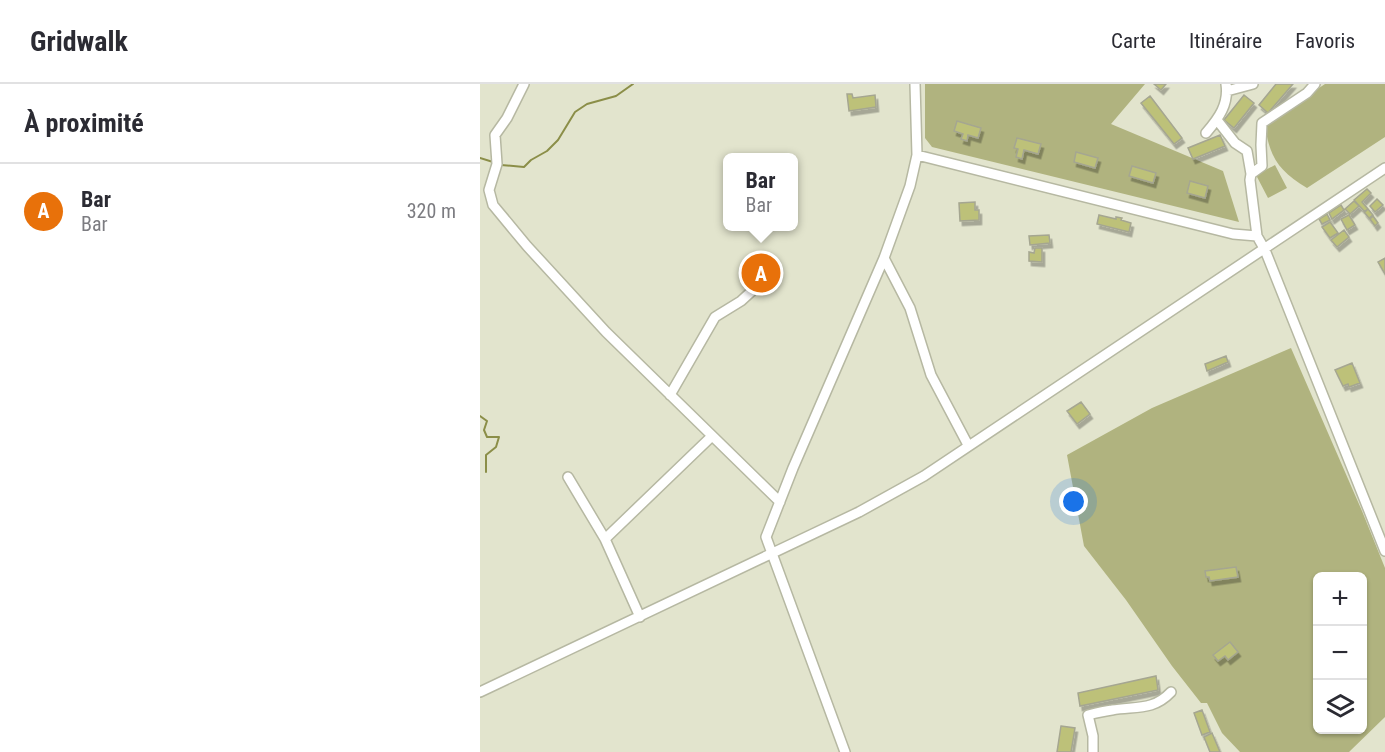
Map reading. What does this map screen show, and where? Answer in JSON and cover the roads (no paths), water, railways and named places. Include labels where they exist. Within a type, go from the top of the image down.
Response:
[{"type":"street","points":[[524,84],[507,118],[495,135],[497,164],[489,190],[494,205],[527,246],[606,332],[780,502]]},
{"type":"street","points":[[845,752],[766,537],[793,468],[884,258],[910,186],[917,155],[915,84]]},
{"type":"street","points":[[1206,133],[1222,114],[1227,88],[1253,84]]},
{"type":"street","points":[[1251,174],[1262,166],[1262,123],[1307,93],[1315,84]]},
{"type":"street","points":[[1217,120],[1235,143],[1247,151],[1257,236],[1265,250],[1385,551]]},
{"type":"street","points":[[917,155],[1233,234],[1257,236]]},
{"type":"street","points":[[480,692],[887,497],[924,476],[1384,170]]},
{"type":"street","points":[[884,258],[910,308],[931,375],[968,445]]},
{"type":"street","points":[[670,395],[715,317],[741,301],[753,290]]},
{"type":"street","points":[[605,539],[712,436]]},
{"type":"street","points":[[568,477],[605,539],[640,617]]},
{"type":"street","points":[[1093,752],[1093,736],[1088,715],[1111,710],[1147,707],[1162,701],[1172,692]]},
{"type":"waterway","points":[[501,165],[524,167],[558,140],[575,112],[587,104],[616,96],[633,84]]},
{"type":"waterway","points":[[480,158],[493,162]]},
{"type":"waterway","points":[[480,416],[487,421],[484,430],[487,437],[499,437],[496,447],[486,455],[486,472]]},
{"type":"place","name":"Bar","points":[[761,273]]}]
